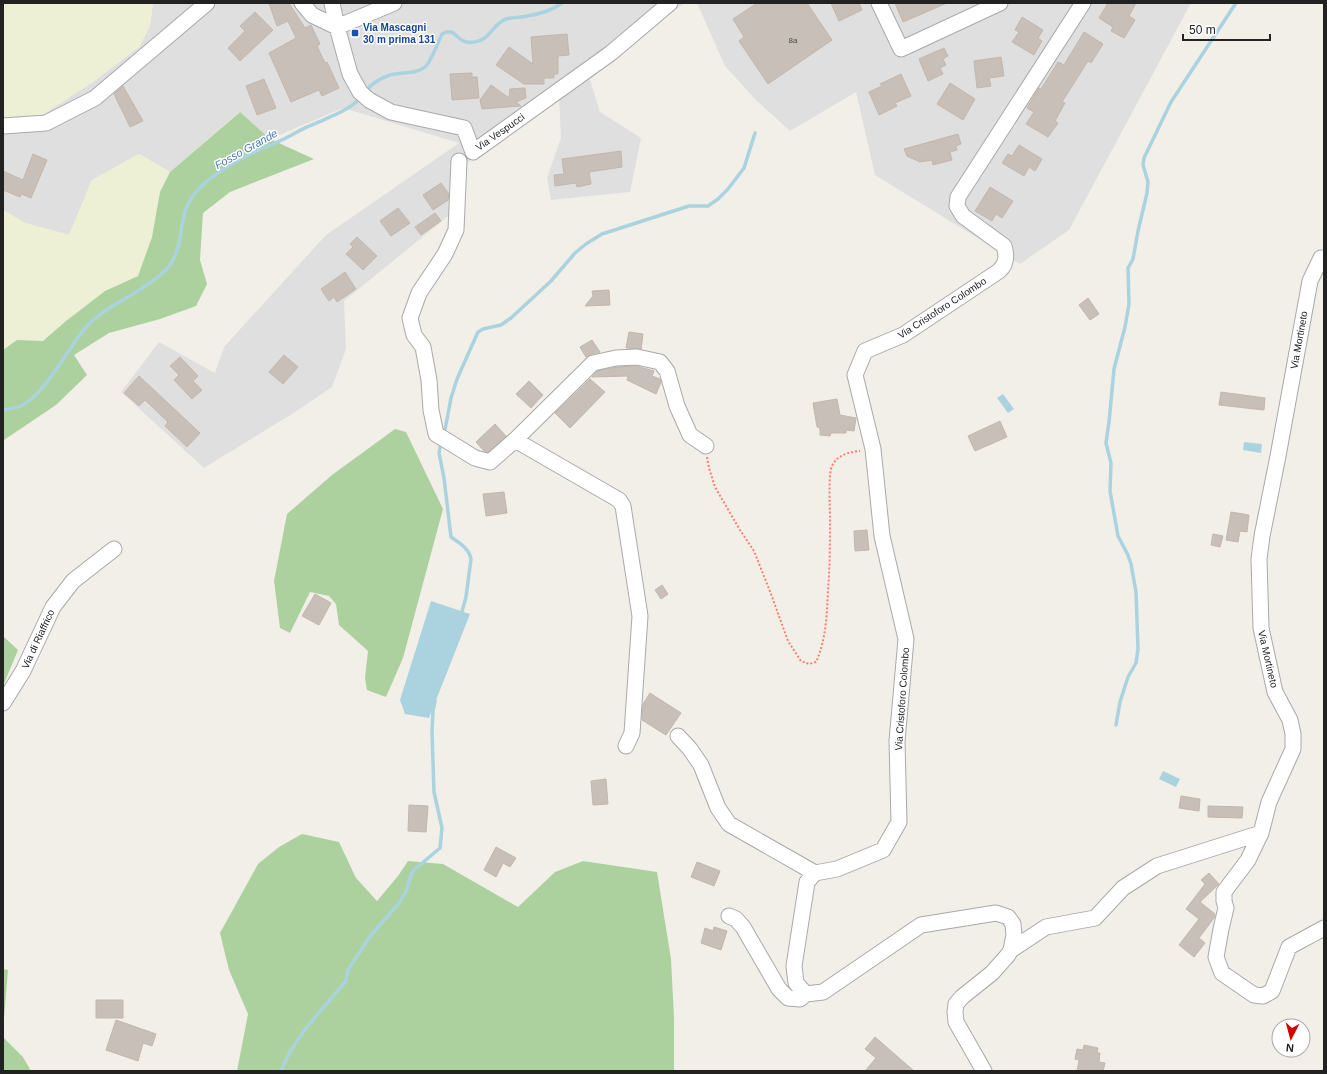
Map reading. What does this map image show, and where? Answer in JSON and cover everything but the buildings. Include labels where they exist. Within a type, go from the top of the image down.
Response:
[{"type":"street","points":[[3,126],[46,123],[95,98],[207,3]]},
{"type":"street","points":[[302,3],[312,15],[337,27],[394,3]]},
{"type":"street","points":[[332,3],[337,27]]},
{"type":"street","name":"Via Vespucci","points":[[337,27],[350,74],[360,92],[369,100],[391,112],[464,128],[473,152],[611,53],[670,3]]},
{"type":"street","points":[[879,3],[901,49],[998,3]]},
{"type":"street","name":"Via Cristoforo Colombo","points":[[815,873],[837,869],[883,850],[899,822],[897,741],[906,639],[882,536],[873,449],[855,375],[864,351],[903,335],[999,272],[1004,267],[1006,252],[1004,246],[963,216],[958,206],[958,197],[1083,3]]},
{"type":"street","points":[[459,161],[456,230],[445,254],[419,293],[410,318],[414,335],[424,347],[429,380],[431,410],[436,434],[475,458],[490,462],[515,440],[593,363],[616,358],[636,357],[660,362],[667,371],[677,406],[690,435],[706,446]]},
{"type":"street","name":"Via Mortineto","points":[[1324,258],[1322,258],[1310,281],[1262,536],[1259,566],[1261,628],[1275,692],[1290,720],[1293,734],[1293,749],[1269,802],[1261,833],[1248,860],[1224,892],[1226,908],[1216,957],[1222,972],[1254,995],[1263,996],[1272,992],[1289,947],[1324,928]]},
{"type":"street","points":[[515,440],[619,500],[623,506],[640,616],[632,733],[626,746]]},
{"type":"street","name":"Via di Riaffrico","points":[[3,702],[22,671],[53,607],[72,581],[114,549]]},
{"type":"street","points":[[678,736],[701,765],[718,808],[729,824],[815,873],[807,882],[794,966],[796,984],[806,994]]},
{"type":"street","points":[[1011,950],[1046,927],[1096,918],[1123,888],[1156,866],[1261,833]]},
{"type":"street","points":[[729,916],[736,919],[743,926],[779,989],[788,998],[800,999],[806,994],[823,992],[921,925],[996,913],[1008,917],[1014,924],[1014,935],[1011,950],[992,973],[962,997],[956,1004],[954,1012],[956,1022],[984,1071]]},
{"type":"path","points":[[706,446],[709,468],[715,487],[754,551],[788,641],[801,661],[809,664],[816,662],[821,651],[827,615],[830,552],[829,491],[831,466],[837,458],[850,452],[873,449]]},
{"type":"shaded area","points":[[153,3],[685,3],[588,74],[600,112],[641,138],[630,192],[551,200],[547,178],[561,138],[559,97],[464,165],[453,212],[344,301],[346,349],[332,387],[292,414],[204,468],[121,392],[159,342],[215,373],[224,347],[326,235],[459,143],[343,108],[270,139],[239,112],[170,172],[139,154],[92,180],[69,235],[25,223],[3,210],[3,121],[93,82],[139,47],[150,26]]},
{"type":"shaded area","points":[[697,3],[1191,3],[1069,230],[1020,264],[875,175],[856,92],[790,131],[756,100],[725,66]]},
{"type":"green space","points":[[3,3],[153,3],[150,26],[139,47],[93,82],[41,116],[3,121]]},
{"type":"green space","points":[[240,112],[270,139],[314,159],[230,192],[203,213],[200,260],[207,284],[196,306],[160,319],[109,333],[74,355],[87,375],[56,405],[4,440],[3,444],[3,350],[17,340],[43,341],[105,291],[138,276],[152,237],[160,192],[170,172]]},
{"type":"green space","points":[[139,154],[170,172],[160,192],[152,237],[138,276],[105,291],[43,341],[17,340],[3,350],[3,210],[25,223],[69,235],[92,180]]},
{"type":"green space","points":[[395,429],[406,432],[443,509],[403,658],[386,697],[367,690],[365,678],[368,651],[339,625],[336,604],[329,596],[310,592],[290,633],[280,628],[274,581],[287,514],[332,475]]},
{"type":"green space","points":[[3,636],[18,650],[3,686]]},
{"type":"green space","points":[[302,834],[339,842],[356,878],[377,901],[398,876],[408,861],[443,864],[518,907],[555,872],[583,861],[657,872],[671,959],[674,1017],[674,1071],[237,1071],[248,1014],[229,970],[220,933],[258,864],[279,847]]},
{"type":"green space","points":[[3,969],[8,970],[3,1031]]},
{"type":"green space","points":[[3,1037],[23,1057],[31,1071],[3,1071]]},
{"type":"water","points":[[1003,394],[1014,409],[1008,413],[997,398]]},
{"type":"water","points":[[1244,442],[1262,444],[1261,453],[1243,450]]},
{"type":"water","points":[[431,601],[470,614],[429,718],[405,714],[400,700]]},
{"type":"water","points":[[1163,771],[1180,779],[1176,787],[1159,779]]},
{"type":"waterway","name":"Fosso Grande","points":[[366,91],[375,82],[387,76],[399,73],[414,72],[425,67],[442,34],[446,32],[452,32],[467,42],[480,41],[501,21],[541,13],[562,3]]},
{"type":"waterway","points":[[1116,725],[1120,702],[1128,677],[1136,663],[1138,649],[1136,592],[1131,564],[1118,536],[1110,491],[1111,463],[1106,443],[1114,369],[1125,327],[1129,304],[1128,268],[1133,259],[1147,193],[1148,182],[1143,165],[1144,158],[1171,102],[1236,3]]},
{"type":"waterway","name":"Fosso Grande","points":[[3,410],[21,406],[32,398],[49,379],[80,334],[88,325],[105,311],[151,282],[168,268],[178,247],[186,210],[190,201],[202,186],[234,163],[306,127],[339,113],[351,106],[361,97]]},
{"type":"waterway","points":[[444,435],[451,398],[457,379],[478,332],[483,329],[501,325],[511,318],[551,281],[575,253],[602,234],[689,206],[708,206],[718,199],[728,189],[744,168],[755,133]]},
{"type":"waterway","points":[[441,443],[439,453],[444,478],[451,537],[466,549],[471,559],[466,597],[461,615]]},
{"type":"waterway","points":[[281,1071],[286,1059],[301,1035],[346,981],[348,970],[371,935],[400,902],[407,889],[414,870],[440,848],[442,828],[434,792],[432,732],[435,701]]},
{"type":"place","name":"Via Mascagni 30 m prima 131","points":[[355,33]]}]
